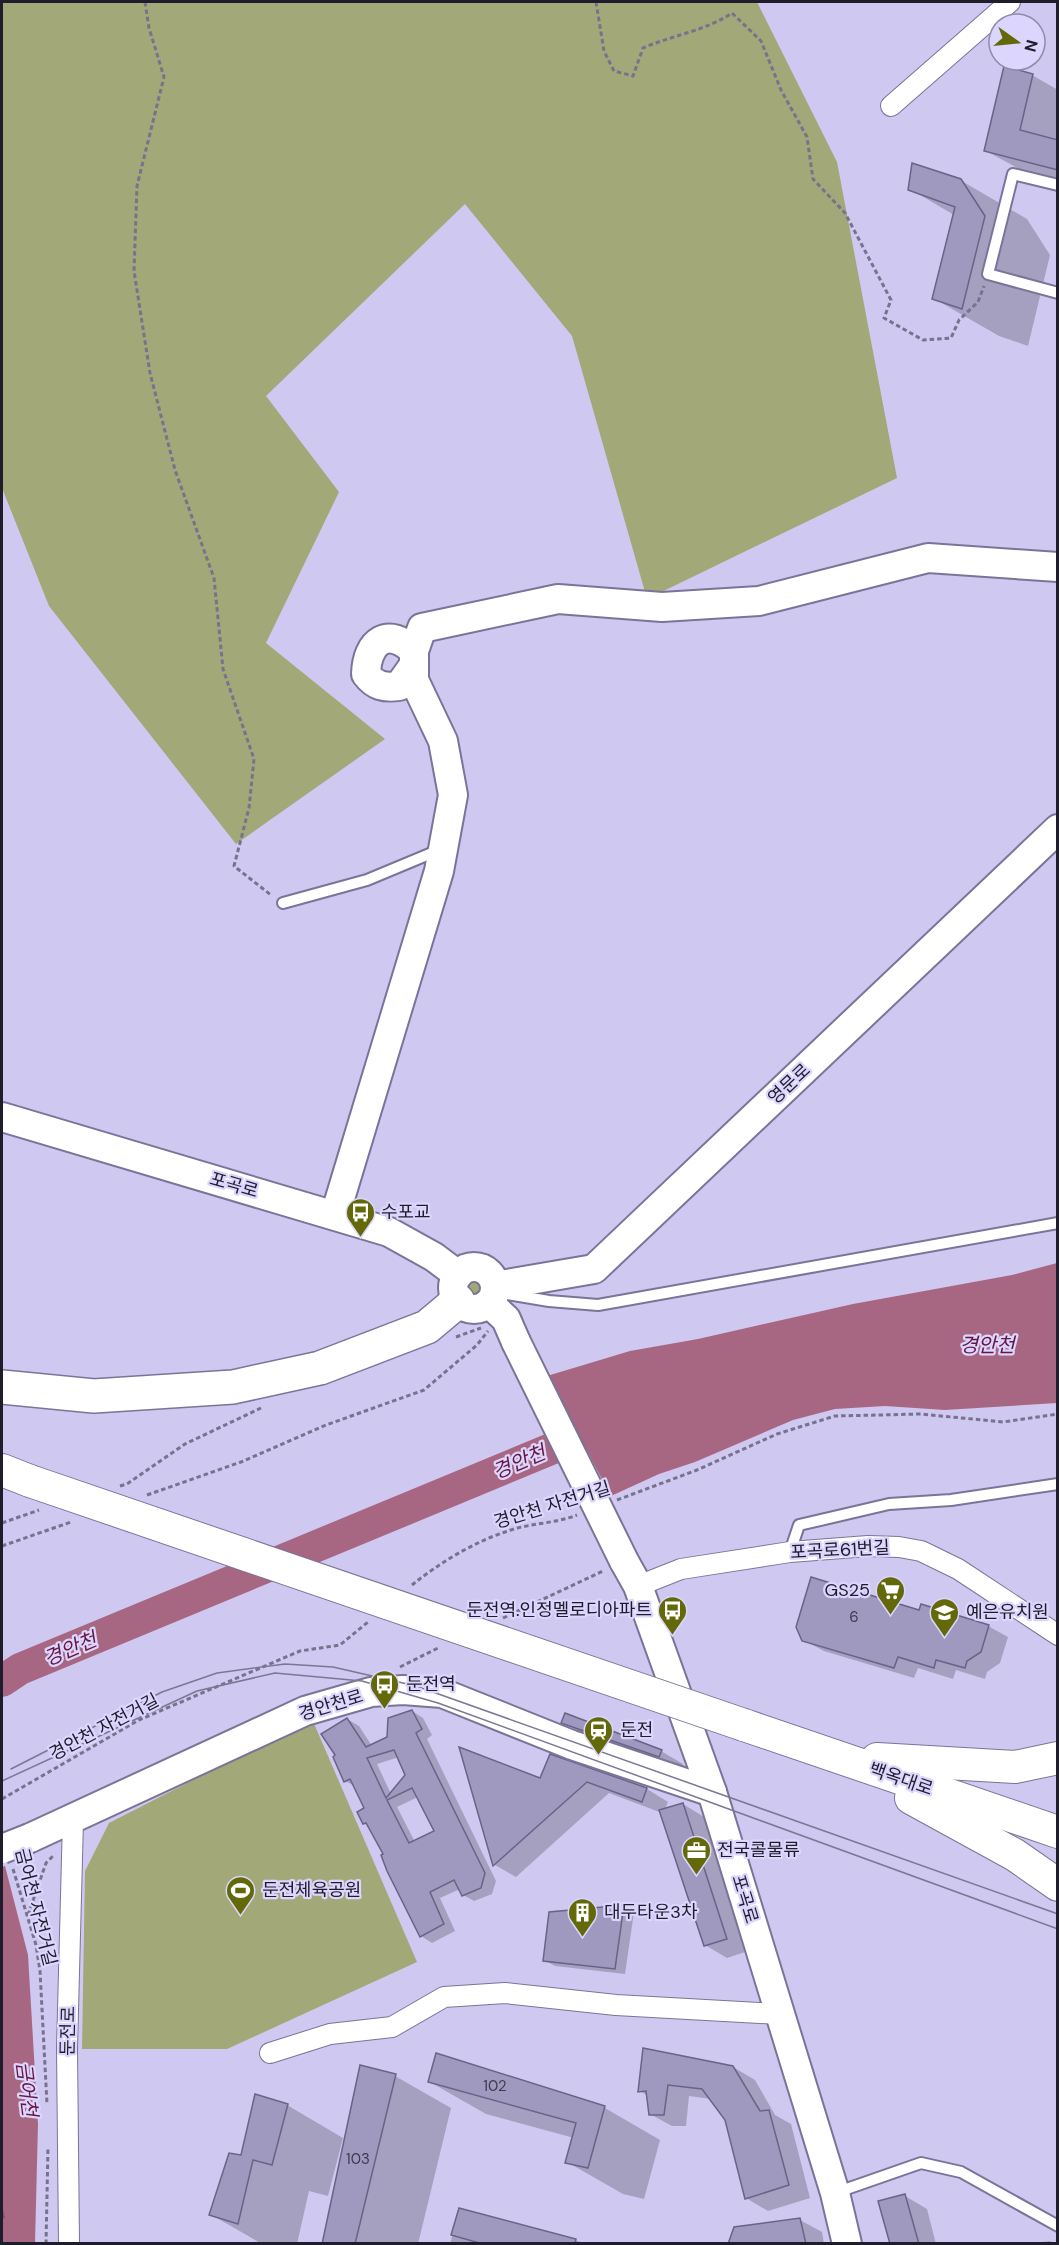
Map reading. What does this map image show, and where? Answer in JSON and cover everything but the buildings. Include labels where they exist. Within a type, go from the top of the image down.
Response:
[{"type":"highway","points":[[2,1387],[94,1396],[233,1387],[320,1368],[427,1327],[481,1297]]},
{"type":"main road","name":"백옥대로","points":[[16,1476],[1058,1832]]},
{"type":"main road","points":[[831,1756],[1015,1767],[1058,1758]]},
{"type":"main road","points":[[831,1756],[989,1840],[1058,1885]]},
{"type":"street","points":[[891,106],[1010,2]]},
{"type":"street","points":[[335,1215],[439,871],[453,795],[443,741],[414,680],[414,658],[422,628],[558,599],[662,607],[759,601],[928,558],[1058,567]]},
{"type":"street","name":"영문로","points":[[481,1297],[594,1269],[1058,830]]},
{"type":"street","name":"포곡로","points":[[2,1117],[388,1232],[434,1257],[506,1319],[638,1586],[712,1791],[835,2193],[846,2244]]},
{"type":"street","name":"포곡로61번길","points":[[638,1586],[681,1569],[790,1552],[868,1546],[921,1551],[958,1569],[1058,1635]]},
{"type":"street","name":"경안천로","points":[[6,1856],[30,1838],[73,1833],[305,1711],[371,1692],[404,1690],[442,1693],[572,1745],[712,1791]]},
{"type":"street","name":"둔전로","points":[[69,2244],[67,2048],[73,1833]]},
{"type":"street","points":[[270,2053],[330,2034],[392,2027],[444,1997],[505,1993],[616,2005],[779,2014]]},
{"type":"lane","points":[[1058,185],[1013,174],[988,274],[1058,293]]},
{"type":"lane","points":[[283,903],[367,880],[443,848]]},
{"type":"lane","points":[[481,1297],[598,1305],[1058,1223]]},
{"type":"lane","points":[[790,1552],[798,1525],[889,1504],[951,1500],[1058,1484]]},
{"type":"lane","points":[[835,2193],[921,2163],[961,2172],[1058,2226]]},
{"type":"path","points":[[145,2],[149,28],[164,77],[137,186],[134,271],[150,373],[175,470],[214,578],[223,669],[254,759],[249,808],[234,866],[283,903]]},
{"type":"path","points":[[596,2],[604,51],[614,72],[633,76],[643,48],[666,38],[712,26],[732,13],[760,41],[781,90],[807,137],[813,180],[845,213],[891,300],[884,318],[924,340],[951,338],[959,320],[978,302],[988,274]]},
{"type":"path","points":[[450,1339],[481,1297]]},
{"type":"path","points":[[143,1496],[241,1462],[326,1425],[424,1390],[477,1345],[481,1297]]},
{"type":"path","points":[[116,1487],[127,1484],[185,1444],[264,1407]]},
{"type":"path","name":"경안천 자전거길","points":[[613,1501],[697,1470],[777,1434],[835,1416],[921,1414],[1004,1422],[1058,1414]]},
{"type":"path","points":[[2,1523],[48,1506]]},
{"type":"path","name":"경안천 자전거길","points":[[408,1589],[434,1568],[505,1531],[561,1521],[582,1513]]},
{"type":"path","points":[[2,1546],[78,1519]]},
{"type":"path","name":"경안천 자전거길","points":[[2,1799],[139,1720],[300,1651],[340,1645],[374,1617]]},
{"type":"path","points":[[27,1916],[46,1863],[73,1833]]},
{"type":"path","name":"금어천 자전거길","points":[[6,1856],[27,1916],[40,1971],[47,2108]]},
{"type":"path","points":[[46,2244],[48,2143]]},
{"type":"green space","points":[[2,2],[757,2],[837,162],[897,478],[647,599],[572,336],[465,204],[266,396],[339,492],[266,643],[385,739],[236,844],[49,606],[2,488]]},
{"type":"green space","points":[[478,1274],[488,1284],[475,1302],[471,1301],[462,1282],[468,1275]]},
{"type":"green space","name":"둔전체육공원","points":[[312,1719],[417,1962],[227,2049],[82,2049],[85,1871],[109,1823]]},
{"type":"water","name":"경안천","points":[[1057,1263],[1057,1403],[945,1410],[885,1406],[835,1409],[793,1420],[695,1462],[659,1474],[611,1496],[547,1376],[630,1351],[698,1339],[853,1304],[1012,1275]]},
{"type":"water","name":"금어천","points":[[5,1866],[28,1955],[38,2124],[35,2243],[2,2243],[2,1867]]},
{"type":"waterway","name":"경안천","points":[[2,1681],[20,1669],[592,1432]]},
{"type":"tram line","points":[[11,1769],[162,1692],[217,1673],[285,1664],[333,1667],[416,1686],[1058,1914]]},
{"type":"tram line","points":[[2,1781],[197,1691],[275,1673],[362,1681],[438,1703],[1058,1929]]},
{"type":"place","name":"수포교","points":[[360,1238]]},
{"type":"place","name":"GS25","points":[[891,1616]]},
{"type":"place","name":"둔전역.인정멜로디아파트","points":[[673,1636]]},
{"type":"place","name":"예은유치원","points":[[945,1638]]},
{"type":"place","name":"둔전역","points":[[385,1710]]},
{"type":"place","name":"둔전","points":[[599,1756]]},
{"type":"place","name":"전국콜물류","points":[[696,1876]]},
{"type":"place","name":"둔전체육공원","points":[[241,1916]]},
{"type":"place","name":"대두타운3차","points":[[583,1938]]}]
